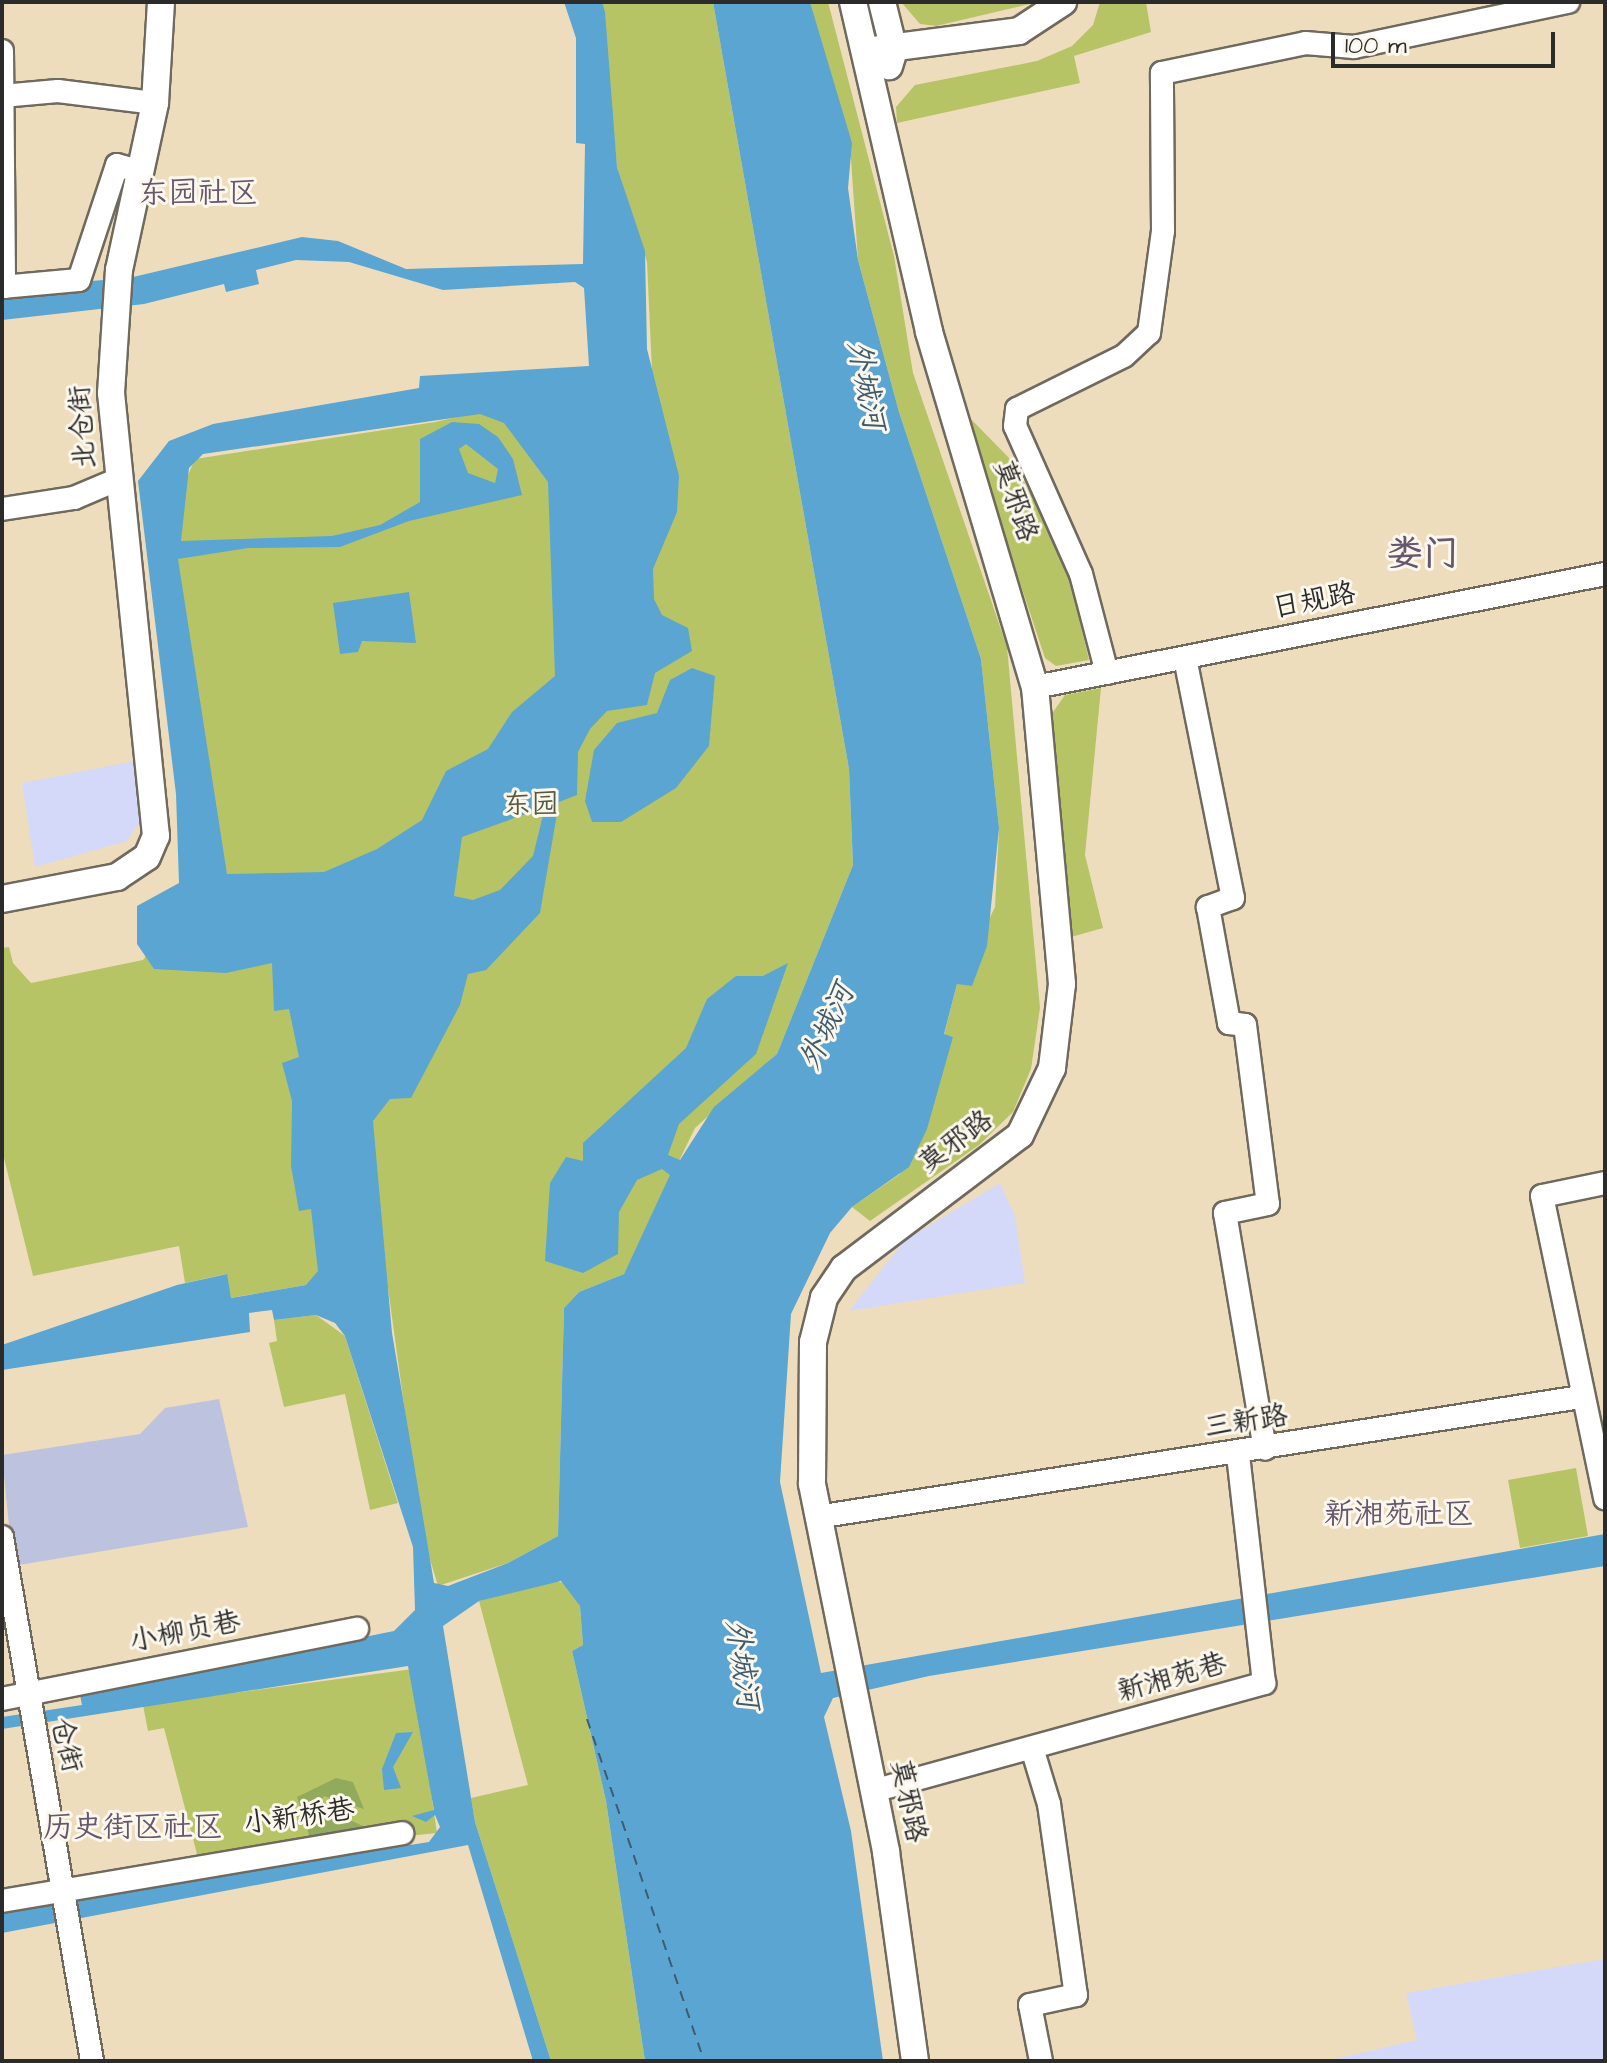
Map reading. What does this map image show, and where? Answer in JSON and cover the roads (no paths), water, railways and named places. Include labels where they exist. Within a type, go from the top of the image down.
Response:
[{"type":"main road","name":"北仓街","points":[[2,899],[112,879],[152,850],[154,783],[111,393],[119,270],[155,103],[161,2]]},
{"type":"main road","name":"莫邪路","points":[[853,2],[879,100],[929,332],[1035,687],[1062,984],[1052,1068],[1020,1135],[893,1226],[844,1268],[824,1298],[808,1404],[817,1517],[873,1791],[915,2061]]},
{"type":"main road","points":[[882,2],[894,50]]},
{"type":"main road","points":[[866,51],[894,50],[1019,31],[1063,2]]},
{"type":"main road","name":"莫邪路","points":[[879,100],[894,50]]},
{"type":"street","points":[[1107,673],[1081,574],[1015,426],[1017,409],[1124,356],[1149,333],[1163,231],[1162,73],[1305,43],[1354,47],[1568,2]]},
{"type":"street","points":[[2,51],[3,287],[79,280],[117,165],[141,172]]},
{"type":"street","points":[[3,96],[58,91],[155,103]]},
{"type":"street","points":[[2,509],[74,498],[119,479]]},
{"type":"street","name":"日规路","points":[[1035,687],[1605,574]]},
{"type":"street","points":[[1185,658],[1233,898],[1208,907],[1229,1023],[1245,1025],[1268,1204],[1225,1213],[1265,1449]]},
{"type":"street","points":[[1605,1183],[1542,1196],[1581,1397],[1605,1498]]},
{"type":"street","name":"三新路","points":[[817,1517],[1238,1454],[1581,1397]]},
{"type":"street","name":"新湘苑巷","points":[[873,1791],[1264,1683],[1255,1632],[1238,1454]]},
{"type":"street","name":"仓街","points":[[3,1548],[32,1735],[64,1892],[92,2061]]},
{"type":"street","name":"小柳贞巷","points":[[2,1699],[357,1629]]},
{"type":"street","points":[[1032,1748],[1049,1804],[1076,1995],[1030,2005],[1041,2061]]},
{"type":"street","name":"小新桥巷","points":[[2,1901],[402,1833]]},
{"type":"water","name":"外城河","points":[[564,2],[602,2],[617,167],[645,251],[647,349],[679,476],[677,512],[653,569],[654,599],[662,615],[688,628],[692,651],[655,673],[647,705],[607,711],[590,729],[578,752],[577,795],[559,802],[540,913],[486,970],[468,974],[460,1005],[411,1098],[390,1099],[373,1121],[392,1333],[434,1583],[448,1586],[508,1563],[558,1536],[564,1308],[579,1292],[624,1274],[670,1175],[662,1169],[637,1180],[619,1212],[618,1254],[583,1273],[545,1261],[550,1183],[566,1157],[583,1161],[583,1143],[686,1048],[707,999],[736,976],[763,976],[788,963],[756,1054],[679,1124],[668,1155],[680,1160],[714,1107],[777,1054],[853,865],[849,769],[713,2],[810,2],[852,143],[848,188],[858,260],[899,412],[981,659],[999,828],[987,946],[972,986],[957,984],[944,1034],[953,1037],[927,1129],[909,1167],[852,1207],[830,1233],[791,1314],[780,1482],[821,1673],[1605,1534],[1605,1566],[929,1676],[833,1698],[824,1717],[851,1831],[883,2061],[645,2061],[606,1801],[572,1651],[583,1645],[580,1606],[561,1581],[479,1601],[443,1626],[475,1822],[551,2061],[533,2061],[468,1845],[2,1933],[2,1910],[429,1842],[440,1827],[435,1815],[426,1822],[412,1816],[434,1810],[408,1666],[2,1729],[2,1717],[82,1705],[80,1695],[394,1631],[415,1610],[413,1547],[345,1336],[335,1323],[316,1315],[274,1320],[272,1310],[249,1313],[250,1332],[2,1370],[2,1345],[177,1285],[227,1274],[231,1298],[306,1285],[318,1271],[311,1209],[299,1211],[291,1166],[292,1101],[282,1063],[299,1057],[289,1009],[274,1011],[272,963],[226,973],[154,969],[137,944],[137,906],[179,883],[176,794],[138,481],[169,441],[213,424],[419,388],[420,376],[589,366],[584,288],[575,282],[443,290],[349,262],[296,260],[256,270],[259,284],[226,292],[224,284],[144,304],[2,320],[2,288],[129,278],[302,237],[338,241],[406,269],[583,264],[585,144],[576,143],[576,38]],"holes":[[[480,414],[504,423],[548,482],[555,676],[512,712],[488,749],[446,771],[422,820],[377,849],[324,872],[227,874],[178,559],[248,548],[340,547],[409,521],[522,495],[513,459],[498,437],[479,424],[452,422],[420,439],[420,502],[380,525],[332,536],[181,541],[189,468],[203,454]],[[466,444],[498,469],[495,483],[468,473],[459,449]],[[545,807],[533,856],[500,890],[473,900],[454,896],[462,837]]]},
{"type":"water","points":[[409,592],[416,643],[362,641],[358,652],[340,654],[333,603]]},
{"type":"water","points":[[692,668],[715,676],[709,746],[676,788],[621,822],[592,822],[585,801],[594,750],[617,723],[657,713],[670,680]]},
{"type":"water","points":[[413,1732],[393,1767],[401,1788],[384,1790],[382,1769],[396,1733]]},
{"type":"district","name":"东园社区","points":[[198,193]]},
{"type":"district","name":"娄门","points":[[1423,555]]},
{"type":"district","name":"新湘苑社区","points":[[1399,1514]]},
{"type":"district","name":"历史街区社区","points":[[133,1827]]},
{"type":"park label","name":"东园","points":[[531,805]]}]
